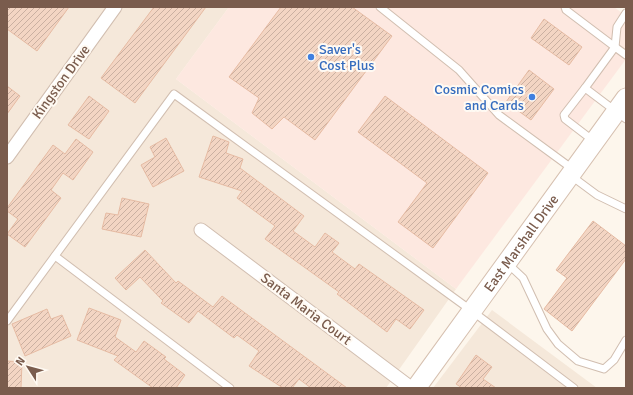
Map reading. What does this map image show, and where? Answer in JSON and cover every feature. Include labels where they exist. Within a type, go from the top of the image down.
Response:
[{"type":"main road","name":"East Marshall Drive","points":[[416,388],[595,142],[623,110]]},
{"type":"street","name":"Kingston Drive","points":[[8,154],[115,7]]},
{"type":"street","name":"Santa Maria Court","points":[[201,230],[411,388]]},
{"type":"lane","points":[[380,7],[459,70],[499,115],[572,173],[597,195],[626,209]]},
{"type":"lane","points":[[565,7],[566,10],[626,56]]},
{"type":"lane","points":[[595,142],[565,119],[564,115],[615,47],[617,27],[626,13]]},
{"type":"lane","points":[[585,88],[623,110]]},
{"type":"lane","points":[[7,321],[174,94],[472,311],[574,388]]},
{"type":"lane","points":[[55,256],[230,388]]},
{"type":"lane","points":[[506,263],[523,278],[548,329],[558,344],[578,361],[604,369],[614,360],[626,340]]},
{"type":"shaded area","points":[[7,7],[229,7],[176,79],[456,289],[386,388],[7,388]]},
{"type":"shaded area","points":[[229,7],[614,7],[626,16],[626,59],[456,289],[176,79]]},
{"type":"shaded area","points":[[492,310],[597,388],[433,388]]},
{"type":"building","points":[[7,7],[69,7],[37,51],[7,29]]},
{"type":"building","points":[[154,7],[206,7],[135,103],[101,78]]},
{"type":"building","name":"Saver's Cost Plus","points":[[281,7],[352,7],[392,36],[315,140],[284,117],[272,129],[252,113],[259,98],[229,77]]},
{"type":"building","points":[[544,19],[582,47],[569,65],[531,38]]},
{"type":"building","points":[[529,70],[554,89],[531,120],[506,102]]},
{"type":"building","points":[[7,86],[20,96],[7,114]]},
{"type":"building","points":[[89,96],[109,111],[89,139],[68,125]]},
{"type":"building","points":[[385,96],[488,173],[433,248],[398,222],[427,183],[358,132]]},
{"type":"building","points":[[213,136],[229,142],[226,153],[243,159],[240,168],[304,216],[293,231],[315,247],[325,233],[339,243],[332,252],[355,269],[359,264],[424,310],[410,329],[396,319],[387,332],[337,294],[339,292],[265,239],[275,226],[237,198],[242,191],[199,177]]},
{"type":"building","points":[[166,138],[184,171],[153,187],[141,165],[155,157],[150,147]]},
{"type":"building","points":[[76,139],[93,152],[73,180],[63,173],[51,190],[61,198],[25,247],[7,234],[18,219],[7,211],[7,208],[53,145],[65,154]]},
{"type":"building","points":[[122,198],[149,204],[141,237],[102,229],[106,213],[118,215]]},
{"type":"building","points":[[593,221],[626,246],[626,259],[572,331],[544,309],[567,278],[556,270]]},
{"type":"building","points":[[145,250],[176,283],[178,281],[213,307],[222,296],[347,388],[311,388],[299,379],[292,388],[283,388],[249,366],[259,351],[237,335],[234,338],[198,311],[189,323],[161,303],[163,301],[140,277],[126,290],[115,278]]},
{"type":"building","points":[[89,308],[121,320],[115,337],[136,352],[144,341],[166,357],[164,359],[185,375],[176,388],[153,388],[114,360],[118,356],[77,340]]},
{"type":"building","points":[[47,309],[51,319],[62,315],[71,336],[25,356],[12,324]]},
{"type":"building","points":[[476,355],[492,367],[483,379],[496,388],[462,388],[456,384]]},
{"type":"building","points":[[7,361],[22,362],[21,388],[7,388]]},
{"type":"place","name":"Saver's Cost Plus","points":[[311,57]]},
{"type":"place","name":"Cosmic Comics and Cards","points":[[532,97]]}]
